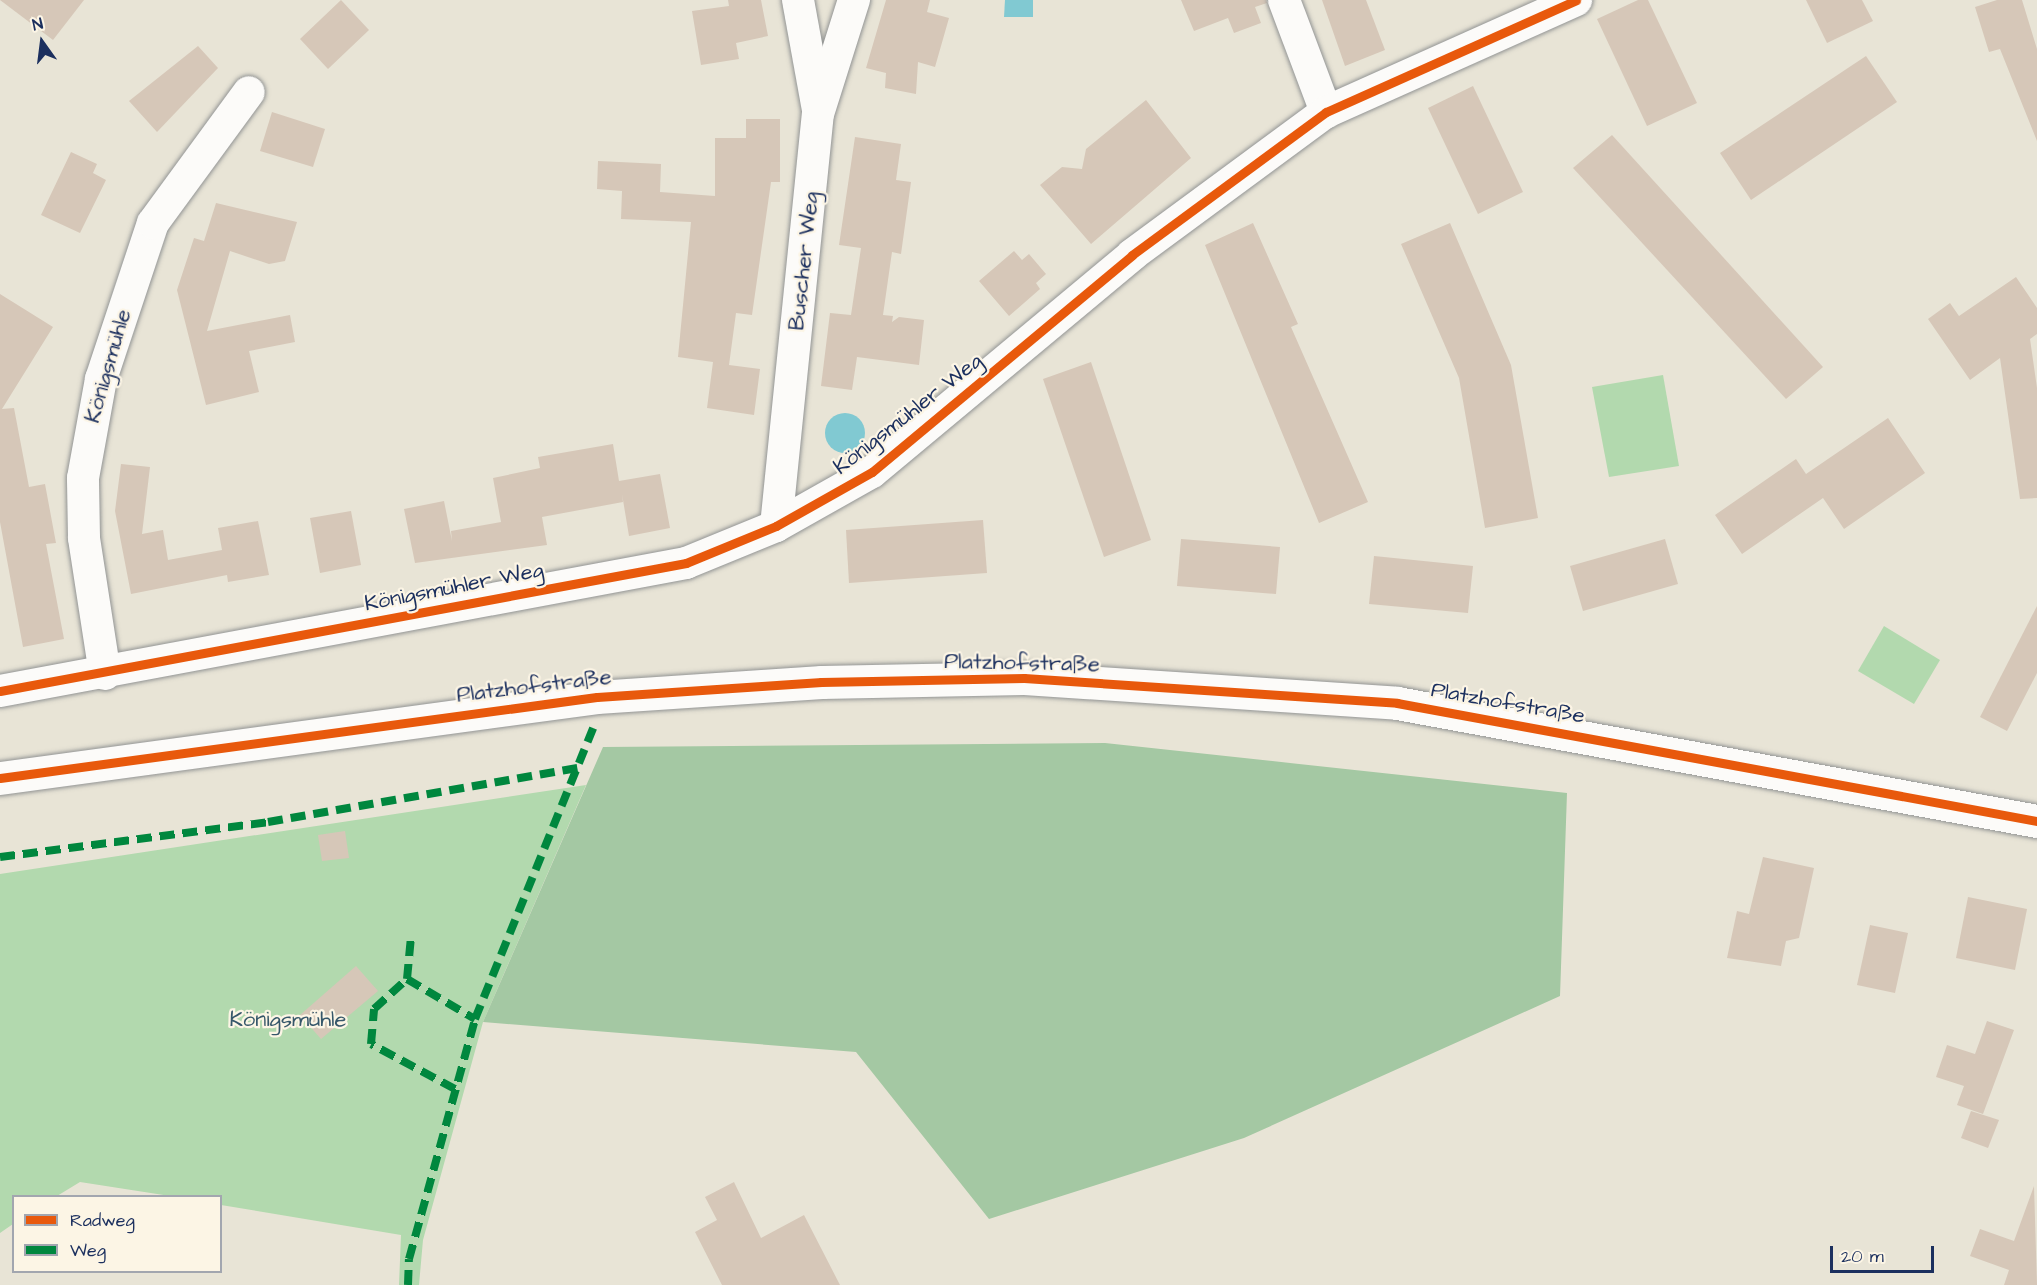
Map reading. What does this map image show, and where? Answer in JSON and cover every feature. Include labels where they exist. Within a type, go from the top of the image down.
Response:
[{"type":"main road","name":"Platzhofstraße","points":[[0,778],[597,697],[821,682],[1024,678],[1397,703],[2037,821]]},
{"type":"street","points":[[798,0],[818,114]]},
{"type":"street","name":"Buscher Weg","points":[[776,526],[818,114],[854,0]]},
{"type":"street","points":[[1284,0],[1326,111]]},
{"type":"street","name":"Königsmühler Weg","points":[[0,691],[105,674],[686,563],[776,526],[872,472],[1132,255],[1326,111],[1576,0]]},
{"type":"street","name":"Königsmühle","points":[[105,674],[84,538],[83,478],[101,379],[153,223],[249,92]]},
{"type":"green space","points":[[1663,375],[1679,466],[1609,477],[1592,387]]},
{"type":"green space","points":[[1884,626],[1940,660],[1914,704],[1858,671]]},
{"type":"green space","points":[[1105,743],[1567,793],[1560,996],[1244,1138],[989,1219],[856,1052],[483,1022],[603,747]]},
{"type":"green space","name":"Königsmühle","points":[[586,785],[483,1022],[423,1240],[419,1285],[399,1285],[401,1235],[222,1205],[222,1195],[164,1195],[80,1182],[59,1195],[12,1195],[12,1225],[0,1233],[0,874]]},
{"type":"water","points":[[1005,0],[1033,0],[1033,17],[1004,17]]},
{"type":"water","points":[[845,413],[859,419],[865,433],[859,447],[845,453],[831,447],[825,433],[831,419]]},
{"type":"building","points":[[0,0],[84,0],[53,40]]},
{"type":"building","points":[[341,0],[369,30],[328,69],[300,39]]},
{"type":"building","points":[[728,0],[761,0],[768,36],[736,43],[739,59],[701,65],[692,11],[729,6]]},
{"type":"building","points":[[886,0],[930,0],[927,12],[949,18],[935,67],[918,62],[916,94],[885,88],[886,73],[866,68]]},
{"type":"building","points":[[1181,0],[1266,0],[1267,3],[1255,7],[1261,23],[1234,33],[1228,18],[1194,31]]},
{"type":"building","points":[[1322,0],[1366,0],[1385,50],[1345,66]]},
{"type":"building","points":[[1638,0],[1648,0],[1697,103],[1647,126],[1597,19]]},
{"type":"building","points":[[1806,0],[1862,0],[1873,21],[1827,43]]},
{"type":"building","points":[[1997,0],[2022,0],[2037,49],[2037,141],[2000,49],[1989,52],[1975,7]]},
{"type":"building","points":[[198,46],[218,68],[157,132],[129,101]]},
{"type":"building","points":[[1866,56],[1897,102],[1751,200],[1720,153]]},
{"type":"building","points":[[1473,86],[1523,192],[1478,214],[1428,108]]},
{"type":"building","points":[[1146,100],[1191,158],[1091,244],[1040,185],[1062,167],[1082,169],[1086,149]]},
{"type":"building","points":[[272,112],[325,129],[313,167],[260,151]]},
{"type":"building","points":[[746,119],[780,119],[780,182],[771,182],[752,315],[736,313],[729,365],[760,369],[754,415],[707,408],[713,362],[678,357],[691,222],[621,219],[622,191],[597,189],[598,161],[661,164],[660,192],[715,196],[715,138],[746,138]]},
{"type":"building","points":[[1612,135],[1823,367],[1786,399],[1573,168]]},
{"type":"building","points":[[855,137],[901,144],[896,180],[911,182],[901,254],[892,252],[883,315],[893,316],[892,322],[899,317],[924,320],[919,365],[857,357],[852,390],[821,386],[830,313],[851,315],[861,248],[839,245]]},
{"type":"building","points":[[71,152],[97,164],[93,173],[106,180],[80,233],[41,215]]},
{"type":"building","points":[[216,203],[297,222],[285,261],[269,264],[230,251],[207,331],[290,315],[295,342],[249,351],[259,392],[206,405],[177,290],[194,238],[204,241]]},
{"type":"building","points":[[1253,223],[1298,324],[1291,327],[1368,502],[1319,523],[1205,245]]},
{"type":"building","points":[[1450,223],[1511,365],[1538,518],[1485,528],[1459,378],[1401,244]]},
{"type":"building","points":[[1014,251],[1022,260],[1029,254],[1046,274],[1036,283],[1040,289],[1009,316],[979,281]]},
{"type":"building","points":[[2016,277],[2037,308],[2037,334],[2030,339],[2037,388],[2037,498],[2020,499],[2000,358],[1970,380],[1928,319],[1950,303],[1959,316]]},
{"type":"building","points":[[0,294],[53,327],[2,409],[14,408],[29,487],[45,484],[56,543],[46,544],[64,639],[23,647],[0,522]]},
{"type":"building","points":[[1091,362],[1151,540],[1104,557],[1043,379]]},
{"type":"building","points":[[1888,418],[1925,473],[1844,529],[1823,498],[1742,554],[1715,515],[1796,459],[1806,474]]},
{"type":"building","points":[[613,444],[619,481],[660,474],[670,528],[629,536],[622,494],[623,502],[542,517],[547,545],[415,563],[404,509],[444,501],[452,541],[451,531],[501,522],[493,478],[540,468],[538,457]]},
{"type":"building","points":[[121,464],[150,467],[142,534],[163,530],[168,560],[222,550],[218,528],[258,521],[269,575],[228,582],[227,575],[131,594],[115,511]]},
{"type":"building","points":[[351,511],[361,565],[320,573],[310,518]]},
{"type":"building","points":[[983,520],[987,573],[849,583],[846,530]]},
{"type":"building","points":[[1181,539],[1280,547],[1276,594],[1177,586]]},
{"type":"building","points":[[1665,539],[1678,584],[1583,611],[1570,566]]},
{"type":"building","points":[[1374,556],[1473,566],[1468,613],[1369,604]]},
{"type":"building","points":[[2037,606],[2037,673],[2007,731],[1980,717]]},
{"type":"building","points":[[345,831],[349,858],[322,861],[318,835]]},
{"type":"building","points":[[1763,857],[1814,868],[1799,938],[1786,941],[1781,966],[1727,958],[1737,911],[1749,914]]},
{"type":"building","points":[[1968,897],[2027,909],[2015,970],[1956,958]]},
{"type":"building","points":[[1870,925],[1908,933],[1895,993],[1857,985]]},
{"type":"building","points":[[356,966],[378,991],[321,1039],[300,1015]]},
{"type":"building","points":[[1987,1021],[2014,1030],[1983,1114],[1957,1105],[1964,1086],[1936,1077],[1947,1045],[1975,1054]]},
{"type":"building","points":[[1971,1111],[1999,1120],[1988,1148],[1961,1138]]},
{"type":"building","points":[[734,1182],[761,1238],[804,1215],[840,1285],[722,1285],[695,1232],[717,1220],[705,1197]]},
{"type":"building","points":[[2034,1186],[2037,1285],[2004,1285],[2009,1270],[1970,1256],[1980,1229],[2014,1241]]},
{"type":"marked path","points":[[408,1285],[409,1259],[475,1019],[595,723]]},
{"type":"marked path","points":[[0,857],[268,822],[577,768]]},
{"type":"marked path","points":[[407,979],[411,937]]},
{"type":"marked path","points":[[455,1089],[371,1044],[374,1009],[407,979],[475,1019]]},
{"type":"cycle path","points":[[0,691],[686,563],[776,526],[872,472],[1132,255],[1326,112],[1576,0]]},
{"type":"cycle path","points":[[0,778],[597,697],[821,682],[1024,678],[1397,703],[2037,821]]}]
